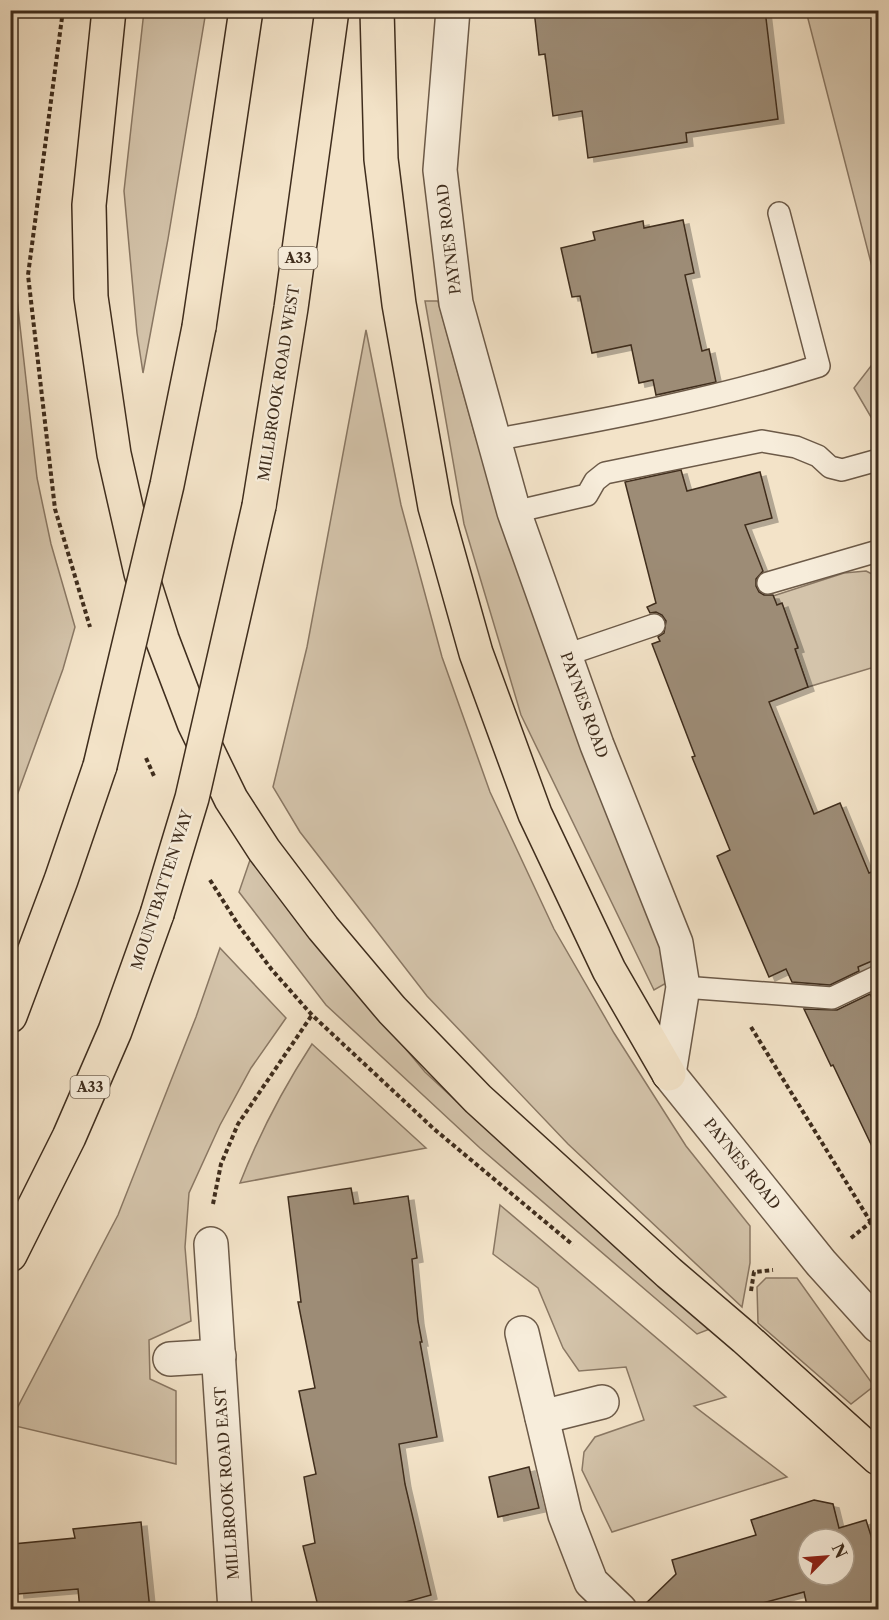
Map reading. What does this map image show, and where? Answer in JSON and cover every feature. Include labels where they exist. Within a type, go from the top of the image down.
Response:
[{"type":"highway","points":[[109,10],[89,205],[91,297],[110,431],[141,573],[162,639],[194,723],[231,799],[264,850],[323,928],[392,1010],[478,1099],[669,1273],[879,1458]]},
{"type":"highway","points":[[10,1016],[62,880],[100,766],[167,485],[198,327],[246,10]]},
{"type":"highway","name":"MILLBROOK ROAD WEST","points":[[260,506],[291,308],[332,10]]},
{"type":"highway","points":[[377,10],[381,159],[401,314],[435,507],[476,653],[535,814],[609,970],[669,1074]]},
{"type":"highway","name":"MOUNTBATTEN WAY","points":[[10,1255],[69,1137],[115,1032],[157,914],[192,798],[260,506]]},
{"type":"street","name":"PAYNES ROAD","points":[[453,10],[440,170],[456,303],[514,512],[597,745],[676,943],[683,987],[669,1074],[821,1263],[879,1326]]},
{"type":"street","name":"MILLBROOK ROAD EAST","points":[[211,1244],[235,1610]]},
{"type":"street","points":[[522,1333],[565,1515],[591,1582],[620,1610]]},
{"type":"street","points":[[170,1359],[219,1356]]},
{"type":"street","points":[[542,1417],[602,1402]]},
{"type":"lane","points":[[493,440],[612,418],[745,389],[819,366],[779,213]]},
{"type":"lane","points":[[514,512],[587,495],[595,481],[605,473],[762,441],[796,447],[818,456],[830,467],[842,470],[879,460]]},
{"type":"lane","points":[[768,583],[879,551]]},
{"type":"lane","points":[[566,655],[654,625]]},
{"type":"lane","points":[[683,987],[832,998],[879,976]]},
{"type":"path","points":[[55,509],[28,275],[63,10]]},
{"type":"path","points":[[208,876],[239,926],[272,970],[312,1015],[238,1124],[221,1164],[212,1209],[211,1244]]},
{"type":"path","points":[[728,990],[879,1234]]},
{"type":"shaded area","points":[[144,11],[206,11],[143,373],[137,333],[124,191]]},
{"type":"shaded area","points":[[806,11],[878,11],[878,290]]},
{"type":"shaded area","points":[[17,299],[37,478],[51,544],[75,627],[63,669],[11,812],[10,331]]},
{"type":"shaded area","points":[[425,301],[438,301],[475,435],[537,624],[672,959],[668,982],[654,990],[521,715],[464,524]]},
{"type":"shaded area","points":[[366,330],[401,505],[442,657],[490,792],[554,929],[614,1033],[686,1146],[750,1226],[750,1263],[742,1307],[568,1144],[427,996],[300,832],[273,787],[307,647]]},
{"type":"shaded area","points":[[878,357],[878,429],[854,388]]},
{"type":"shaded area","points":[[866,571],[878,577],[878,666],[808,687],[795,649],[798,647],[782,604],[776,605],[773,596],[844,573]]},
{"type":"shaded area","points":[[250,860],[425,1072],[537,1176],[715,1327],[697,1334],[480,1148],[326,1005],[239,892]]},
{"type":"shaded area","points":[[220,948],[286,1018],[251,1068],[220,1125],[189,1193],[185,1247],[191,1321],[149,1340],[150,1379],[176,1391],[176,1464],[11,1425],[11,1420],[118,1215],[196,1017]]},
{"type":"shaded area","points":[[312,1044],[426,1148],[240,1183],[272,1112]]},
{"type":"shaded area","points":[[500,1205],[726,1397],[694,1406],[787,1477],[612,1532],[582,1470],[584,1452],[595,1437],[644,1420],[626,1367],[579,1371],[563,1348],[538,1288],[493,1254]]},
{"type":"shaded area","points":[[766,1278],[797,1278],[874,1386],[851,1404],[758,1323],[757,1287]]},
{"type":"building","points":[[534,10],[765,10],[778,119],[686,133],[687,142],[588,158],[582,111],[553,116],[545,54],[539,55]]},
{"type":"building","points":[[683,220],[694,273],[685,275],[702,351],[709,349],[716,382],[656,395],[653,380],[639,383],[631,345],[592,353],[580,296],[572,297],[561,248],[595,240],[593,232],[643,221],[644,228]]},
{"type":"building","points":[[681,470],[687,491],[760,472],[772,518],[745,525],[763,571],[756,579],[756,586],[764,595],[773,595],[777,605],[782,603],[798,648],[795,649],[808,687],[769,702],[814,814],[840,803],[869,873],[879,869],[879,958],[858,967],[859,971],[830,985],[792,982],[786,969],[769,977],[717,856],[730,850],[692,757],[695,756],[652,644],[660,641],[658,637],[664,633],[666,621],[656,612],[650,613],[647,607],[656,603],[625,482]]},
{"type":"building","points":[[870,994],[879,1012],[879,1161],[804,1009],[837,1010]]},
{"type":"building","points":[[351,1188],[354,1204],[408,1196],[417,1258],[412,1259],[422,1342],[420,1342],[437,1437],[399,1444],[405,1484],[431,1595],[377,1610],[319,1610],[303,1546],[315,1543],[304,1477],[316,1474],[299,1391],[315,1388],[298,1302],[301,1302],[288,1197]]},
{"type":"building","points":[[529,1467],[539,1508],[498,1517],[489,1477]]},
{"type":"building","points":[[814,1500],[833,1504],[839,1527],[796,1527],[796,1587],[856,1587],[856,1527],[842,1527],[866,1520],[879,1561],[879,1610],[808,1610],[804,1592],[736,1610],[639,1610],[676,1574],[672,1560],[756,1535],[751,1520]]},
{"type":"building","points":[[141,1522],[150,1610],[80,1610],[78,1589],[18,1594],[13,1544],[75,1538],[73,1529]]}]
